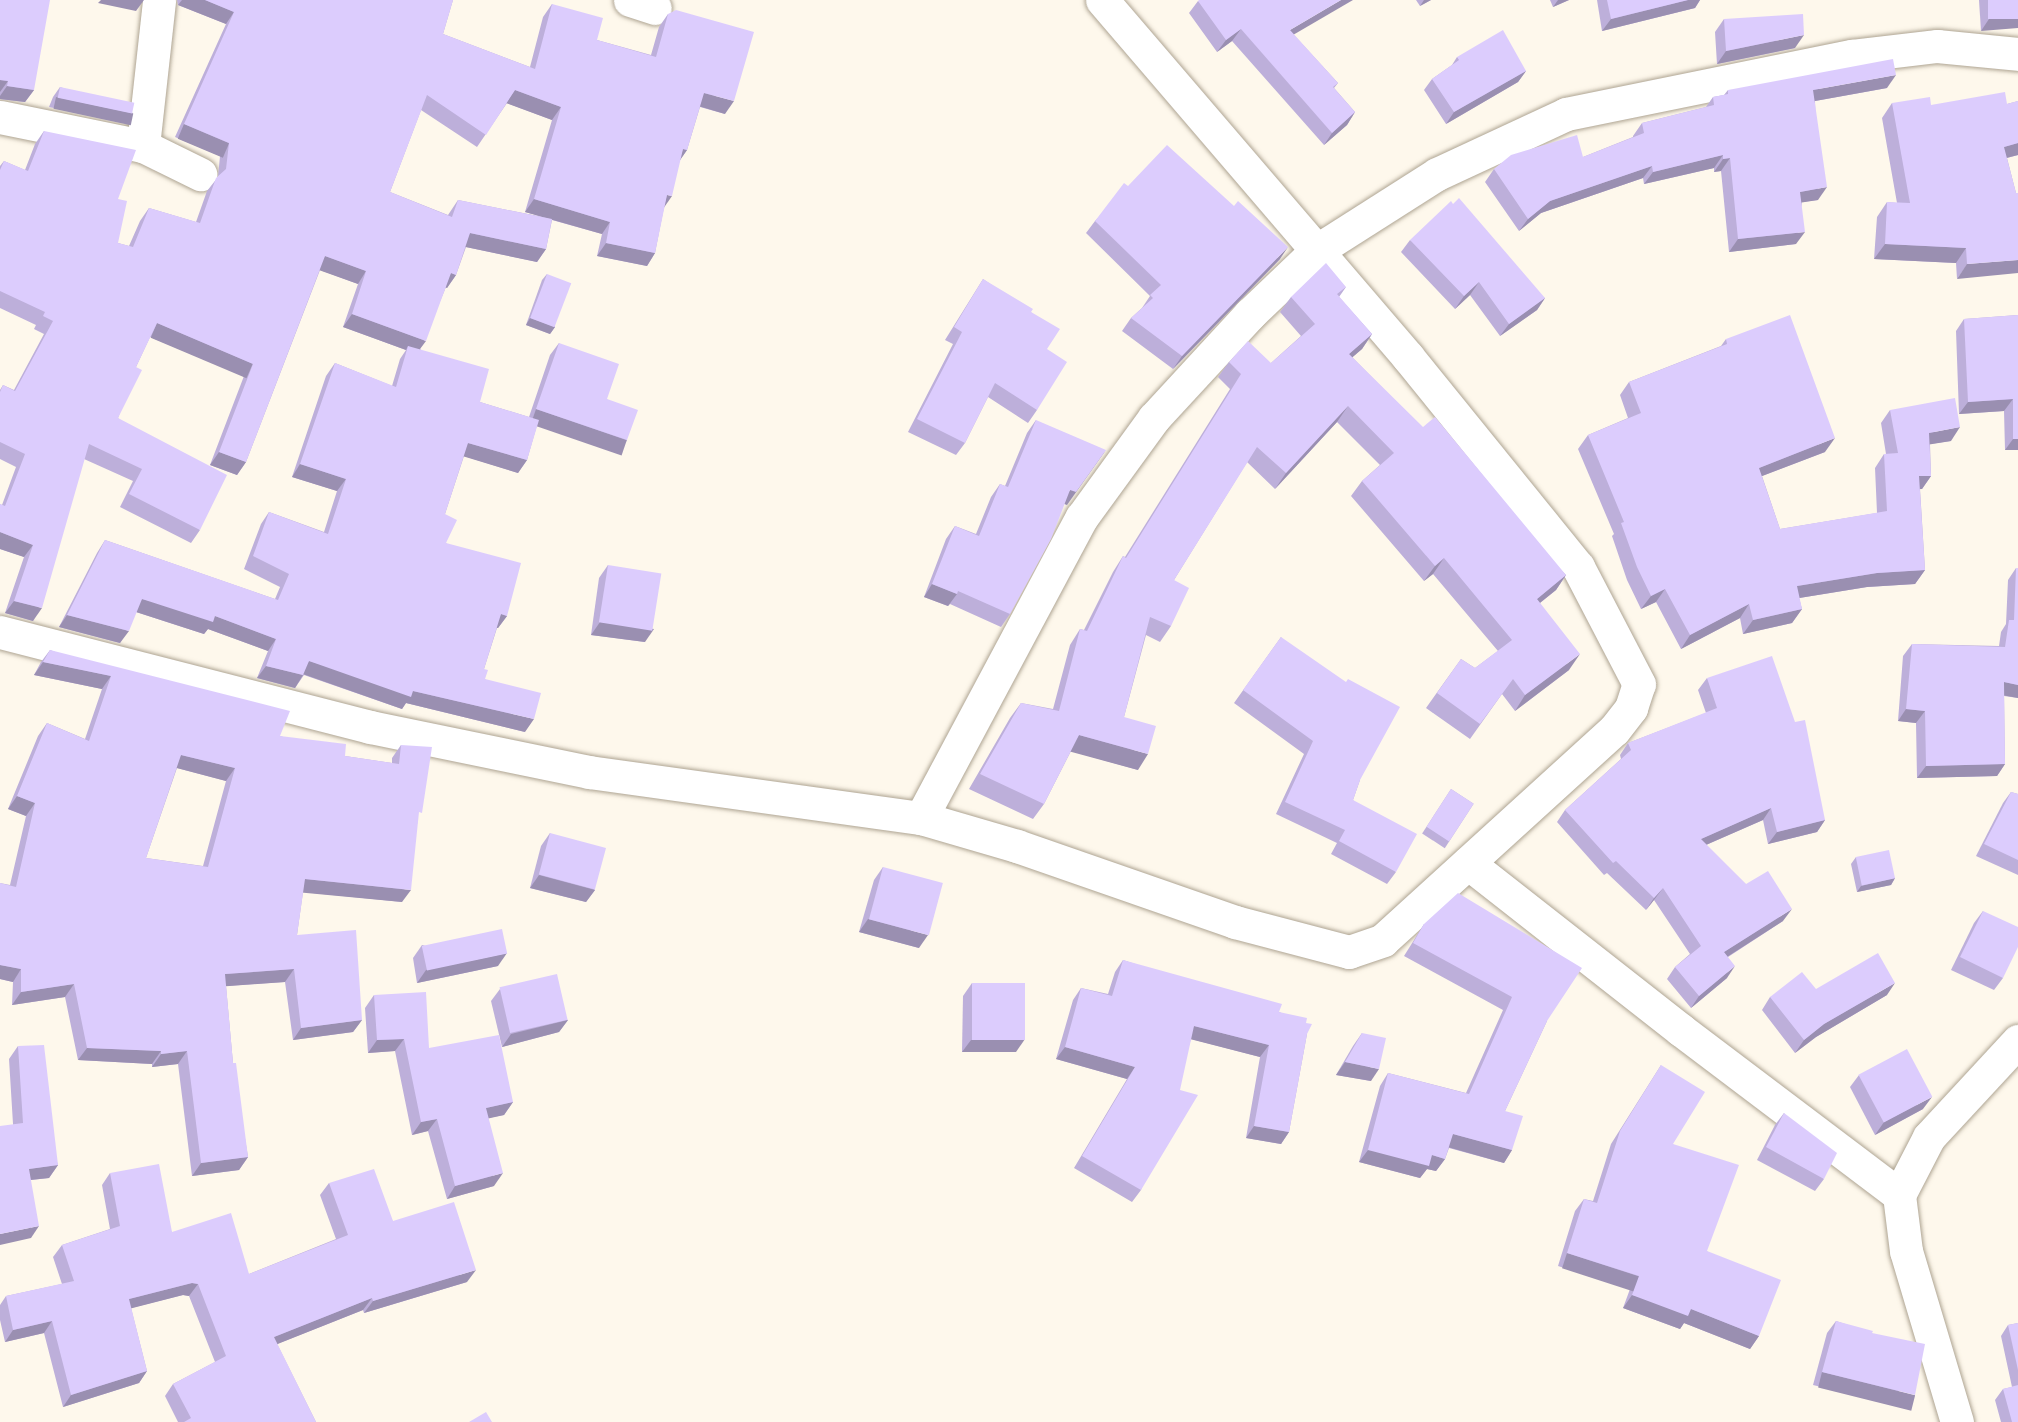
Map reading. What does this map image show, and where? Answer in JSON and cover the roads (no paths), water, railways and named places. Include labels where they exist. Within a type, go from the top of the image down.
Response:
[{"type":"street","points":[[143,146],[159,0]]},
{"type":"street","points":[[0,632],[370,727],[589,772],[921,818],[1017,846],[1235,922],[1349,953],[1383,940],[1614,730],[1631,708],[1639,684],[1578,567],[1408,357],[1102,0]]},
{"type":"street","points":[[921,818],[1082,517],[1154,418],[1250,314],[1316,251],[1437,174],[1566,114],[1852,55],[1937,46],[2018,54]]},
{"type":"street","points":[[0,117],[143,146],[200,174]]},
{"type":"street","points":[[1468,863],[1681,1030],[1899,1195]]},
{"type":"street","points":[[1957,1422],[1906,1251],[1899,1195],[1929,1137],[2018,1041]]}]
